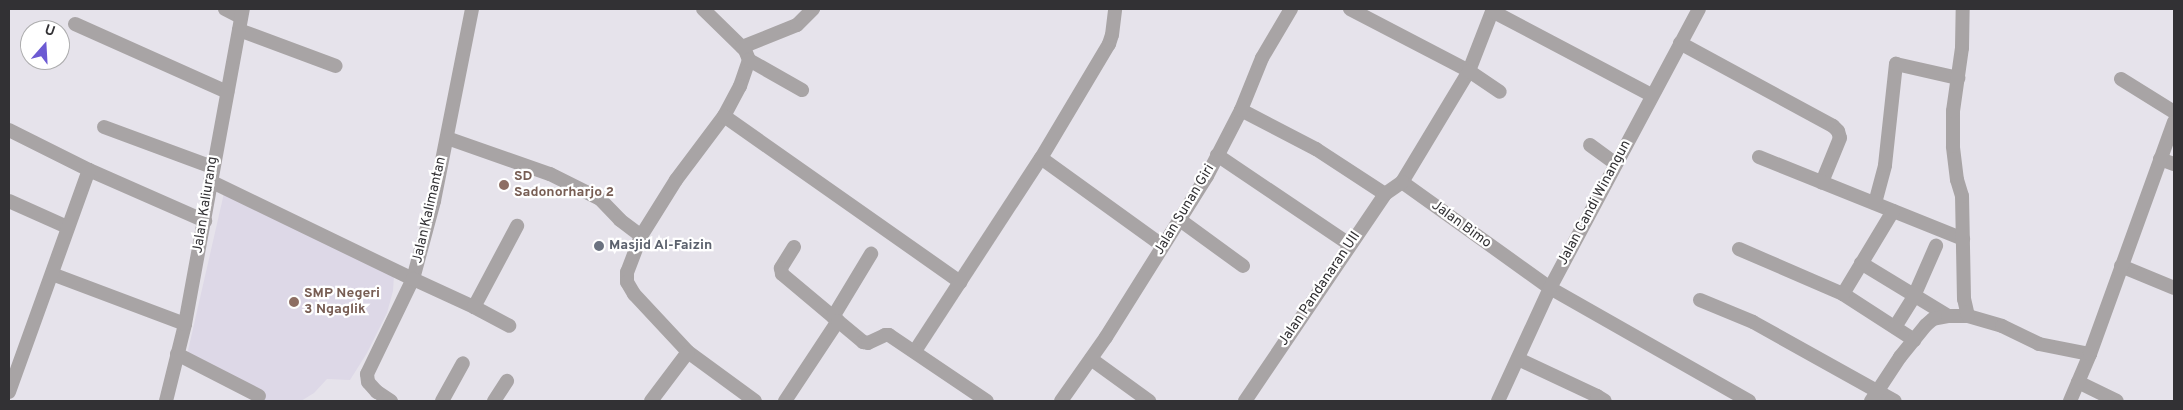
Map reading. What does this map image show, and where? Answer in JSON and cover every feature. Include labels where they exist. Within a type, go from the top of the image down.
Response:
[{"type":"street","points":[[226,9],[241,19],[336,66]]},
{"type":"street","name":"Jalan Kalimantan","points":[[104,128],[211,174],[414,279],[434,202],[472,9]]},
{"type":"street","points":[[703,9],[742,47],[750,60],[802,90]]},
{"type":"street","points":[[742,47],[797,25],[813,9]]},
{"type":"street","points":[[915,352],[1041,158],[1109,44],[1115,9]]},
{"type":"street","name":"Jalan Sunan Giri","points":[[1061,401],[1091,359],[1208,176],[1241,110],[1262,58],[1291,9]]},
{"type":"street","points":[[1350,9],[1470,71],[1500,92]]},
{"type":"street","name":"Jalan Candi Winangun","points":[[1498,401],[1550,288],[1651,95],[1699,9]]},
{"type":"street","points":[[1963,9],[1962,48],[1953,111],[1953,146],[1957,180],[1962,196],[1964,299],[1968,316]]},
{"type":"street","points":[[1402,182],[1470,71],[1493,10],[1651,95]]},
{"type":"street","name":"Jalan Kaliurang","points":[[166,401],[176,354],[185,324],[205,221],[211,174],[241,19]]},
{"type":"street","points":[[76,24],[227,92]]},
{"type":"street","points":[[1680,43],[1833,126],[1838,131],[1840,138],[1822,182]]},
{"type":"street","points":[[750,60],[740,86],[724,116],[676,180],[641,236],[627,272],[627,282],[634,294],[688,352],[756,401]]},
{"type":"street","points":[[1875,203],[1886,165],[1896,64],[1958,78]]},
{"type":"street","points":[[2121,79],[2174,112]]},
{"type":"street","points":[[1241,110],[1316,149],[1385,194]]},
{"type":"street","points":[[724,116],[960,282]]},
{"type":"street","points":[[2070,401],[2090,354],[2174,122]]},
{"type":"street","points":[[9,130],[89,170],[205,221]]},
{"type":"street","points":[[447,138],[550,174],[600,199],[620,220],[641,236]]},
{"type":"street","points":[[1590,145],[1616,164]]},
{"type":"street","points":[[1217,155],[1350,244]]},
{"type":"street","points":[[1759,157],[1963,238]]},
{"type":"street","points":[[1041,158],[1163,246]]},
{"type":"street","points":[[2160,159],[2174,164]]},
{"type":"street","points":[[9,392],[89,170]]},
{"type":"street","name":"Jalan Pandanaran UII","points":[[1245,401],[1385,194],[1402,182]]},
{"type":"street","name":"Jalan Bimo","points":[[1402,182],[1550,288],[1749,401]]},
{"type":"street","points":[[9,202],[67,227]]},
{"type":"street","points":[[1843,294],[1893,210]]},
{"type":"street","points":[[1180,220],[1243,266]]},
{"type":"street","points":[[474,307],[517,226]]},
{"type":"street","points":[[1895,327],[1914,296],[1936,246]]},
{"type":"street","points":[[794,247],[781,268],[782,274],[863,342],[868,343],[889,335],[987,401]]},
{"type":"street","points":[[1739,249],[1843,294],[1914,340]]},
{"type":"street","points":[[786,401],[836,319],[871,254]]},
{"type":"street","points":[[1861,263],[1948,316]]},
{"type":"street","points":[[2121,266],[2174,288]]},
{"type":"street","points":[[52,274],[185,324]]},
{"type":"street","points":[[391,401],[377,392],[368,382],[367,374],[414,279],[474,307],[509,326]]},
{"type":"street","points":[[1700,300],[1753,322],[1874,397],[1895,401]]},
{"type":"street","points":[[1874,397],[1914,340],[1934,319],[1948,316],[1968,316],[2002,326],[2039,344],[2090,354]]},
{"type":"street","points":[[651,401],[688,352]]},
{"type":"street","points":[[176,354],[259,396]]},
{"type":"street","points":[[1091,359],[1149,401]]},
{"type":"street","points":[[1518,359],[1605,401]]},
{"type":"street","points":[[442,401],[463,363]]},
{"type":"street","points":[[494,401],[507,381]]},
{"type":"street","points":[[2078,382],[2117,401]]},
{"type":"shaded area","name":"SMP Negeri 3 Ngaglik","points":[[224,193],[394,275],[393,291],[387,313],[367,353],[350,380],[327,379],[314,393],[301,401],[262,401],[187,355]]},
{"type":"place","name":"SD Sadonorharjo 2","points":[[504,185]]},
{"type":"place","name":"Masjid Al-Faizin","points":[[599,246]]},
{"type":"place","name":"SMP Negeri 3 Ngaglik","points":[[294,302]]}]
